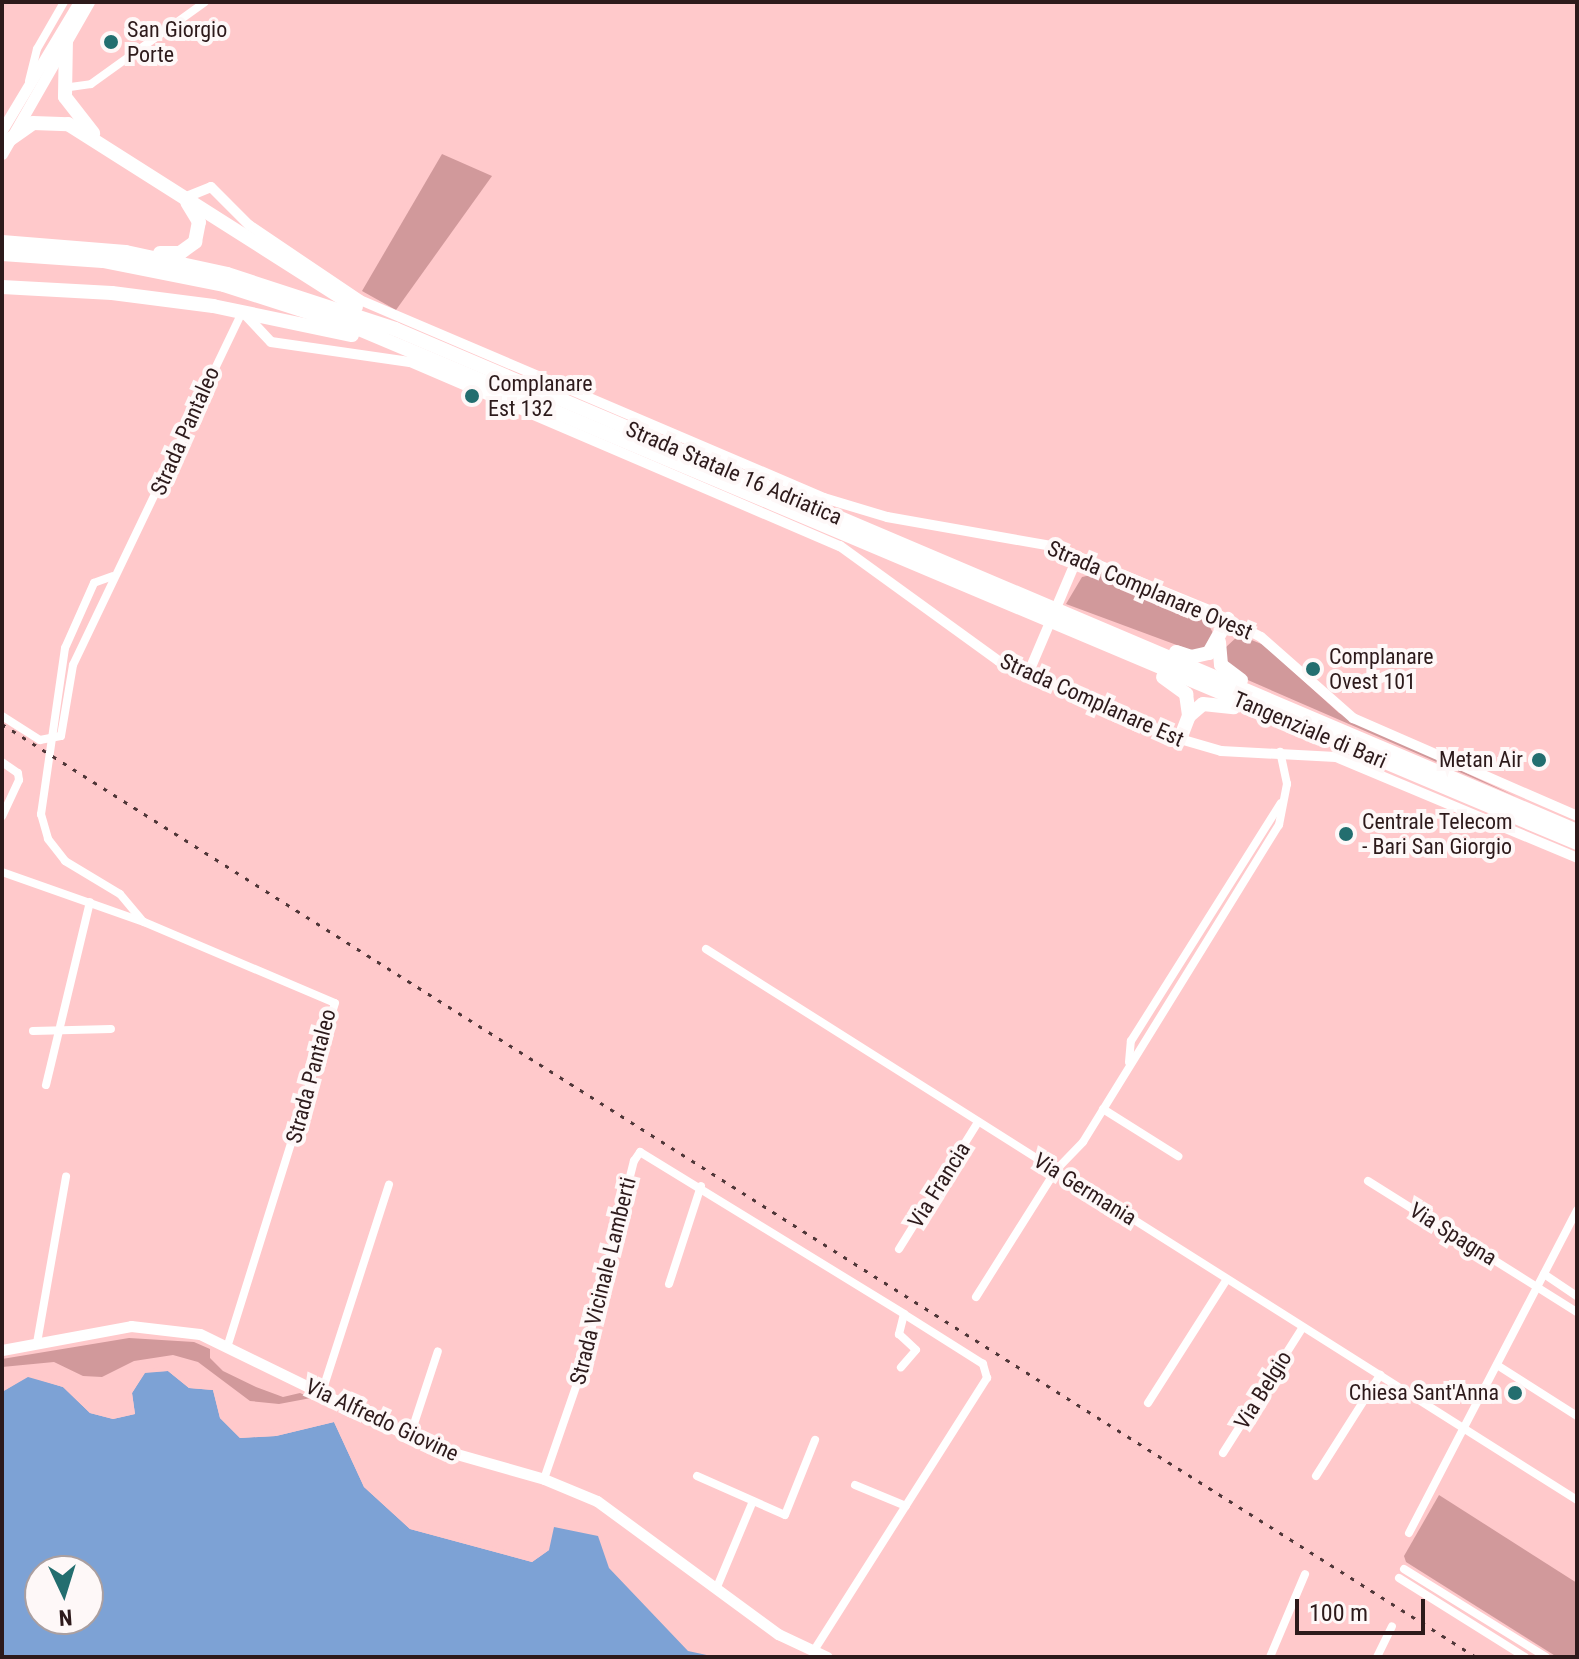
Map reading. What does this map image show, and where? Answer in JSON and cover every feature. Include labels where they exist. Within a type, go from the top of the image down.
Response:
[{"type":"highway","points":[[66,38],[63,88],[99,140]]},
{"type":"highway","points":[[4,142],[33,123],[55,120],[99,140],[393,336]]},
{"type":"highway","points":[[126,252],[170,254],[189,248],[199,222],[184,198]]},
{"type":"highway","name":"Strada Statale 16 Adriatica","points":[[2,242],[126,252],[311,298],[393,336],[1046,612]]},
{"type":"highway","name":"Strada Statale 16 Adriatica","points":[[2,254],[284,301],[393,336]]},
{"type":"highway","points":[[141,296],[158,278],[180,302]]},
{"type":"highway","points":[[2,287],[141,296],[393,336]]},
{"type":"highway","name":"Tangenziale di Bari","points":[[1046,612],[1318,727],[1577,831]]},
{"type":"highway","points":[[1076,625],[1113,626],[1191,657],[1209,653],[1219,642],[1228,619]]},
{"type":"highway","points":[[1076,625],[1101,651],[1180,686],[1189,702],[1189,716],[1180,739]]},
{"type":"highway","points":[[1189,716],[1203,704],[1223,702],[1293,732],[1318,727],[1300,705],[1227,673],[1219,642]]},
{"type":"highway","name":"Tangenziale di Bari","points":[[1318,727],[1577,843]]},
{"type":"main road","points":[[4,142],[29,81],[79,2]]},
{"type":"main road","points":[[4,142],[89,2]]},
{"type":"main road","name":"Via Alfredo Giovine","points":[[2,1350],[148,1326],[176,1328],[228,1345],[410,1436],[467,1460],[544,1479],[628,1520],[778,1634],[827,1657]]},
{"type":"street","points":[[29,81],[37,49],[64,2]]},
{"type":"street","points":[[63,88],[91,84],[205,2]]},
{"type":"street","name":"Strada Complanare Ovest","points":[[184,198],[211,187],[249,225],[360,300],[824,498],[887,517],[1025,539],[1078,556],[1228,619],[1261,637],[1353,718],[1577,816]]},
{"type":"street","name":"Strada Pantaleo","points":[[2,716],[40,740],[57,740],[65,730],[70,675],[114,576],[242,311]]},
{"type":"street","name":"Strada Complanare Est","points":[[242,311],[271,342],[410,362],[840,546],[980,649],[1028,674],[1180,739],[1207,749],[1336,757],[1577,858]]},
{"type":"street","points":[[1028,674],[1078,556]]},
{"type":"street","name":"Strada Pantaleo","points":[[114,576],[94,583],[77,614],[57,683],[43,800],[43,827],[65,861],[120,894],[144,922]]},
{"type":"street","points":[[976,1297],[1056,1170],[1103,1109],[1279,825],[1287,784],[1280,752]]},
{"type":"street","points":[[2,762],[18,773],[19,780],[2,816]]},
{"type":"street","name":"Strada Pantaleo","points":[[2,872],[144,922],[335,1003],[228,1345]]},
{"type":"street","points":[[46,1085],[90,902]]},
{"type":"street","name":"Via Germania","points":[[706,949],[1577,1500]]},
{"type":"street","points":[[33,1031],[111,1029]]},
{"type":"street","points":[[1103,1109],[1178,1156]]},
{"type":"street","name":"Via Francia","points":[[899,1249],[978,1122]]},
{"type":"street","name":"Strada Vicinale Lamberti","points":[[544,1479],[579,1378],[636,1155],[647,1153],[983,1364],[988,1373],[813,1652]]},
{"type":"street","points":[[37,1343],[66,1177]]},
{"type":"street","name":"Via Spagna","points":[[1368,1181],[1577,1312]]},
{"type":"street","points":[[322,1392],[389,1185]]},
{"type":"street","points":[[669,1284],[701,1186]]},
{"type":"street","points":[[1409,1533],[1577,1210]]},
{"type":"street","points":[[1544,1274],[1577,1296]]},
{"type":"street","points":[[1148,1403],[1227,1279]]},
{"type":"street","points":[[901,1367],[916,1350],[899,1334],[904,1314]]},
{"type":"street","name":"Via Belgio","points":[[1223,1453],[1303,1327]]},
{"type":"street","points":[[410,1436],[438,1351]]},
{"type":"street","points":[[1497,1365],[1577,1416]]},
{"type":"street","points":[[1316,1476],[1380,1375]]},
{"type":"street","points":[[697,1476],[785,1515],[815,1440]]},
{"type":"street","points":[[855,1485],[906,1506]]},
{"type":"street","points":[[717,1587],[753,1501]]},
{"type":"street","points":[[1404,1569],[1546,1657]]},
{"type":"street","points":[[1270,1657],[1305,1574]]},
{"type":"street","points":[[1399,1578],[1525,1657]]},
{"type":"street","points":[[1377,1657],[1392,1626]]},
{"type":"shaded area","points":[[442,154],[492,176],[396,310],[362,291]]},
{"type":"shaded area","points":[[1100,573],[1205,618],[1213,633],[1201,654],[1066,604],[1082,577]]},
{"type":"shaded area","points":[[1239,635],[1264,645],[1339,713],[1517,797],[1234,674],[1226,665],[1225,648]]},
{"type":"shaded area","points":[[129,1338],[194,1342],[210,1349],[210,1358],[223,1371],[256,1387],[283,1397],[300,1393],[311,1398],[279,1404],[250,1401],[198,1362],[173,1355],[134,1361],[102,1377],[83,1376],[54,1362],[2,1367],[2,1359]]},
{"type":"shaded area","points":[[1439,1495],[1577,1583],[1577,1657],[1557,1657],[1406,1562],[1404,1556]]},
{"type":"water","points":[[168,1371],[189,1388],[213,1390],[220,1418],[240,1438],[276,1436],[334,1422],[364,1487],[410,1529],[532,1562],[549,1550],[554,1527],[598,1536],[609,1568],[688,1651],[716,1657],[2,1657],[2,1392],[28,1376],[63,1387],[90,1413],[113,1419],[135,1414],[132,1393],[145,1372]]},
{"type":"pier","points":[[169,1367],[191,1384],[216,1387],[224,1416],[242,1434],[337,1418],[367,1485],[412,1525],[532,1557],[546,1547],[549,1528],[549,1550],[532,1562],[410,1529],[364,1487],[334,1422],[276,1436],[240,1438],[220,1418],[213,1390],[189,1388],[168,1371],[145,1373],[132,1393],[135,1414],[113,1419],[90,1413],[63,1387],[28,1377],[2,1392],[29,1372],[65,1383],[92,1410],[113,1415],[130,1411],[128,1392],[142,1369]]},
{"type":"railway","points":[[2,724],[1476,1657]]},
{"type":"place","name":"San Giorgio Porte","points":[[111,42]]},
{"type":"place","name":"Complanare Est 132","points":[[472,396]]},
{"type":"place","name":"Complanare Ovest 101","points":[[1313,669]]},
{"type":"place","name":"Metan Air","points":[[1539,760]]},
{"type":"place","name":"Centrale Telecom - Bari San Giorgio","points":[[1346,834]]},
{"type":"place","name":"Chiesa Sant'Anna","points":[[1515,1393]]}]
